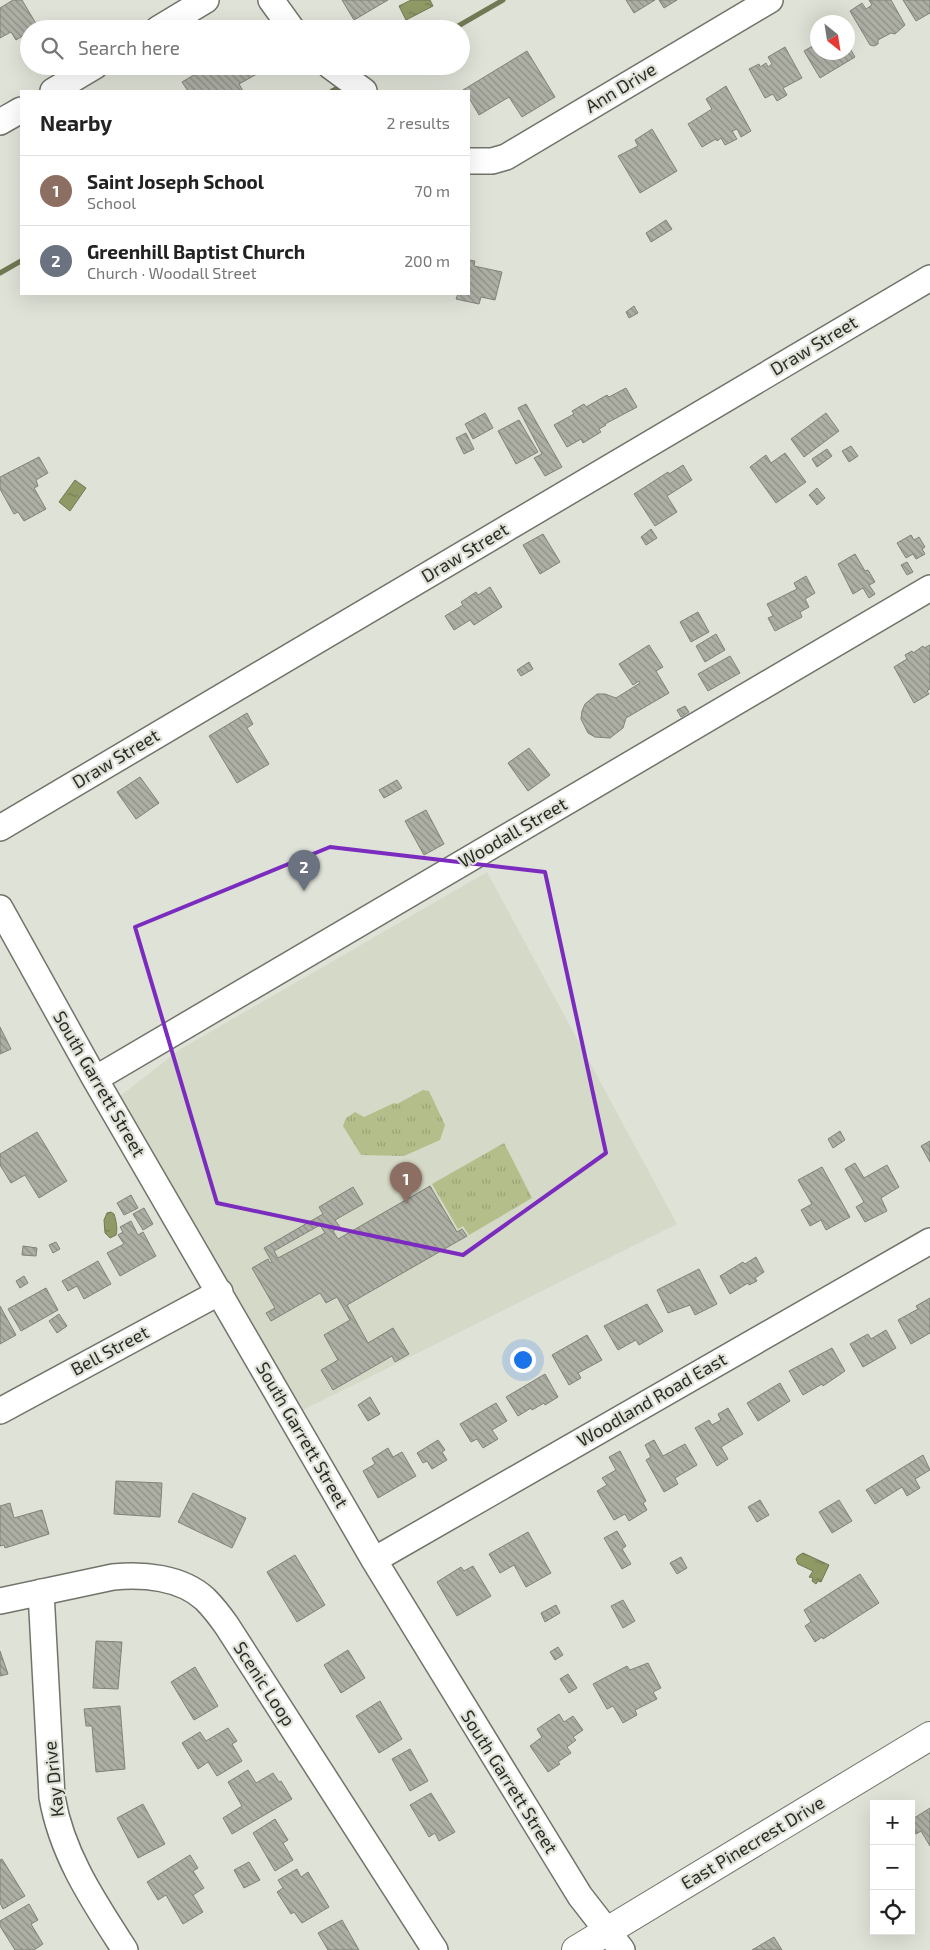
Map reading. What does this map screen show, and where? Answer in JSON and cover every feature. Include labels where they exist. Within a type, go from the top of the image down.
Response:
[{"type":"main road","name":"East Pinecrest Drive","points":[[576,1950],[614,1941],[930,1736]]},
{"type":"street","points":[[173,20],[206,0]]},
{"type":"street","points":[[271,0],[285,20]]},
{"type":"street","name":"Ann Drive","points":[[470,161],[492,162],[506,157],[770,0]]},
{"type":"street","points":[[55,90],[80,75]]},
{"type":"street","points":[[342,75],[363,90]]},
{"type":"street","points":[[0,122],[20,111]]},
{"type":"street","name":"Draw Street","points":[[0,828],[930,278]]},
{"type":"street","name":"Woodall Street","points":[[95,1079],[930,588]]},
{"type":"street","name":"South Garrett Street","points":[[1,913],[374,1560],[580,1896],[614,1941]]},
{"type":"street","name":"Woodland Road East","points":[[374,1560],[930,1241]]},
{"type":"street","name":"Bell Street","points":[[0,1411],[220,1292]]},
{"type":"street","name":"Scenic Loop","points":[[0,1602],[113,1577],[131,1576],[148,1577],[183,1585],[204,1598],[227,1626],[435,1950]]},
{"type":"street","name":"Kay Drive","points":[[41,1592],[52,1797],[56,1816],[74,1866],[125,1950]]},
{"type":"highlighted area","points":[[330,847],[545,872],[606,1153],[463,1255],[217,1203],[135,927]]},
{"type":"shaded area","points":[[487,872],[677,1224],[303,1410],[119,1097],[179,1050]]},
{"type":"green space","points":[[423,1090],[429,1091],[445,1125],[440,1140],[404,1156],[361,1155],[343,1126],[346,1118],[355,1112],[364,1117],[394,1103],[397,1104]]},
{"type":"green space","points":[[504,1143],[532,1198],[469,1235],[463,1226],[458,1229],[432,1184]]},
{"type":"water","points":[[411,0],[430,0],[433,6],[406,20],[399,6]]},
{"type":"water","points":[[75,480],[86,488],[70,511],[59,502]]},
{"type":"water","points":[[111,1212],[114,1214],[117,1230],[116,1235],[110,1238],[105,1233],[104,1220],[107,1213]]},
{"type":"water","points":[[803,1553],[829,1565],[821,1582],[818,1581],[816,1584],[812,1581],[813,1578],[809,1577],[813,1571],[798,1564],[796,1559]]},
{"type":"building","points":[[13,0],[22,0],[34,20],[20,20],[20,38],[16,40],[11,32],[0,38],[0,8]]},
{"type":"building","points":[[342,0],[388,0],[354,20]]},
{"type":"building","points":[[626,0],[655,0],[634,13]]},
{"type":"building","points":[[659,0],[677,0],[664,8]]},
{"type":"building","points":[[869,0],[891,0],[905,25],[895,34],[891,33],[878,40],[878,44],[874,46],[870,45],[855,20],[855,15],[852,15],[850,11],[862,3],[866,9],[872,5]]},
{"type":"building","points":[[903,0],[930,0],[930,13],[916,21]]},
{"type":"building","points":[[785,47],[802,78],[783,88],[787,95],[777,101],[773,94],[765,98],[749,69],[759,64],[760,67],[766,63],[768,67],[772,64],[768,57]]},
{"type":"building","points":[[810,48],[810,60],[850,60],[820,78],[804,51]]},
{"type":"building","points":[[527,51],[555,97],[522,117],[509,97],[479,115],[470,100],[470,90],[463,90]]},
{"type":"building","points":[[194,75],[255,75],[239,84],[242,90],[187,90],[182,82]]},
{"type":"building","points":[[726,86],[751,131],[741,137],[737,129],[732,131],[737,139],[725,145],[721,138],[717,141],[716,139],[702,147],[688,124],[712,109],[706,99]]},
{"type":"building","points":[[652,129],[677,171],[640,193],[618,156],[638,146],[635,140]]},
{"type":"building","points":[[666,220],[672,229],[651,242],[646,233]]},
{"type":"building","points":[[470,260],[475,261],[474,266],[502,272],[495,300],[481,297],[479,304],[456,299],[458,295],[470,295]]},
{"type":"building","points":[[634,306],[638,313],[629,318],[626,312]]},
{"type":"building","points":[[626,388],[637,407],[605,424],[599,429],[601,432],[583,443],[581,439],[567,447],[554,425],[574,414],[572,411],[584,404],[586,407],[607,395],[609,397]]},
{"type":"building","points":[[526,404],[562,467],[545,476],[534,458],[542,454],[518,408]]},
{"type":"building","points":[[485,413],[493,428],[473,439],[465,424]]},
{"type":"building","points":[[826,413],[839,431],[804,457],[791,439]]},
{"type":"building","points":[[519,420],[538,452],[516,464],[498,431]]},
{"type":"building","points":[[466,433],[474,449],[464,454],[456,438]]},
{"type":"building","points":[[851,446],[858,456],[849,462],[842,451]]},
{"type":"building","points":[[827,449],[832,456],[817,467],[812,459]]},
{"type":"building","points":[[785,453],[806,482],[776,503],[750,467],[766,455],[771,463]]},
{"type":"building","points":[[39,457],[48,473],[36,480],[38,486],[34,488],[46,509],[24,521],[18,512],[14,514],[0,489],[0,477]]},
{"type":"building","points":[[683,465],[692,480],[667,496],[677,512],[655,526],[634,494],[668,472],[669,474]]},
{"type":"building","points":[[817,488],[825,498],[817,505],[809,495]]},
{"type":"building","points":[[651,529],[657,538],[646,545],[641,537]]},
{"type":"building","points":[[543,534],[560,562],[540,574],[523,545]]},
{"type":"building","points":[[911,535],[914,540],[919,537],[925,547],[922,549],[925,554],[916,559],[913,554],[906,558],[897,543]]},
{"type":"building","points":[[855,554],[865,571],[868,570],[875,582],[869,585],[875,594],[869,598],[863,588],[853,594],[838,564]]},
{"type":"building","points":[[907,562],[913,572],[907,575],[901,565]]},
{"type":"building","points":[[806,576],[815,593],[805,599],[809,607],[800,612],[802,617],[775,631],[768,618],[773,616],[767,604],[797,589],[794,583]]},
{"type":"building","points":[[490,587],[502,607],[474,625],[470,620],[454,630],[445,616],[463,605],[461,602],[476,592],[478,595]]},
{"type":"building","points":[[698,612],[709,632],[691,642],[680,622]]},
{"type":"building","points":[[716,634],[725,650],[705,662],[696,646]]},
{"type":"building","points":[[649,645],[663,667],[656,671],[669,693],[626,718],[623,728],[610,738],[595,737],[588,733],[581,719],[585,704],[597,694],[605,694],[616,698],[640,683],[639,681],[633,685],[619,664]]},
{"type":"building","points":[[930,645],[930,689],[927,691],[929,694],[914,703],[894,667],[907,659],[905,655],[912,651],[913,653],[923,646],[924,648]]},
{"type":"building","points":[[730,656],[740,673],[708,691],[698,674]]},
{"type":"building","points":[[529,662],[533,669],[521,676],[517,670]]},
{"type":"building","points":[[685,706],[689,712],[681,717],[677,710]]},
{"type":"building","points":[[247,713],[253,724],[247,728],[269,764],[237,783],[209,736]]},
{"type":"building","points":[[529,748],[550,775],[528,791],[508,763]]},
{"type":"building","points":[[140,777],[159,803],[136,819],[117,792]]},
{"type":"building","points":[[397,780],[402,788],[384,798],[379,790]]},
{"type":"building","points":[[426,810],[444,844],[424,855],[405,821]]},
{"type":"building","points":[[0,1027],[11,1049],[0,1054]]},
{"type":"building","points":[[840,1131],[845,1140],[833,1148],[828,1139]]},
{"type":"building","points":[[37,1132],[67,1181],[39,1198],[25,1175],[11,1183],[0,1165],[0,1154]]},
{"type":"building","points":[[930,1141],[930,1162],[921,1146]]},
{"type":"building","points":[[855,1163],[864,1178],[887,1165],[899,1187],[881,1198],[887,1211],[865,1222],[856,1207],[864,1202],[845,1169]]},
{"type":"building","points":[[822,1167],[850,1217],[826,1230],[821,1220],[810,1226],[801,1210],[812,1204],[798,1180]]},
{"type":"building","points":[[430,1186],[457,1232],[462,1229],[467,1236],[347,1305],[368,1343],[393,1328],[409,1354],[395,1362],[392,1356],[333,1390],[321,1370],[338,1360],[324,1335],[350,1320],[337,1297],[326,1303],[320,1293],[271,1321],[266,1313],[275,1308],[252,1268],[268,1259],[270,1263],[272,1262],[264,1248],[323,1214],[319,1207],[353,1187],[363,1204],[335,1220],[340,1227],[333,1231],[338,1239]],"holes":[[[320,1225],[325,1233],[278,1258],[274,1251]]]},
{"type":"building","points":[[131,1195],[138,1208],[124,1215],[117,1203]]},
{"type":"building","points":[[144,1208],[153,1224],[143,1230],[133,1214]]},
{"type":"building","points":[[131,1221],[138,1235],[143,1232],[156,1256],[120,1276],[107,1253],[124,1244],[118,1235],[123,1232],[120,1227]]},
{"type":"building","points":[[56,1242],[60,1249],[53,1253],[49,1245]]},
{"type":"building","points":[[23,1246],[37,1248],[36,1256],[22,1255]]},
{"type":"building","points":[[756,1257],[764,1272],[755,1278],[757,1281],[749,1285],[748,1283],[730,1294],[720,1276],[743,1262],[745,1264]]},
{"type":"building","points":[[98,1261],[111,1284],[84,1299],[77,1286],[68,1291],[62,1281]]},
{"type":"building","points":[[699,1269],[717,1304],[695,1315],[690,1305],[668,1313],[657,1290]]},
{"type":"building","points":[[24,1276],[28,1283],[20,1288],[16,1281]]},
{"type":"building","points":[[46,1288],[58,1310],[21,1331],[8,1309]]},
{"type":"building","points":[[930,1298],[930,1333],[911,1344],[898,1320],[918,1309],[916,1306]]},
{"type":"building","points":[[647,1304],[663,1331],[639,1345],[636,1340],[618,1350],[604,1326]]},
{"type":"building","points":[[0,1306],[16,1335],[0,1344]]},
{"type":"building","points":[[59,1314],[67,1326],[57,1333],[49,1321]]},
{"type":"building","points":[[886,1330],[896,1348],[863,1367],[850,1344],[868,1334],[871,1339]]},
{"type":"building","points":[[587,1335],[602,1360],[578,1373],[581,1378],[569,1385],[552,1355]]},
{"type":"building","points":[[832,1348],[845,1371],[823,1386],[822,1384],[803,1395],[789,1371]]},
{"type":"building","points":[[545,1374],[558,1397],[545,1405],[544,1403],[532,1410],[531,1408],[518,1416],[506,1397]]},
{"type":"building","points":[[780,1383],[790,1401],[758,1421],[747,1403]]},
{"type":"building","points":[[370,1397],[380,1414],[368,1421],[358,1405]]},
{"type":"building","points":[[496,1403],[507,1421],[492,1430],[498,1439],[483,1448],[477,1439],[471,1442],[460,1424]]},
{"type":"building","points":[[728,1408],[743,1434],[721,1447],[728,1459],[717,1466],[695,1428],[709,1420],[712,1425],[721,1420],[718,1414]]},
{"type":"building","points":[[438,1440],[445,1450],[442,1452],[447,1460],[432,1469],[427,1461],[423,1463],[417,1453]]},
{"type":"building","points":[[654,1440],[663,1456],[685,1444],[697,1465],[675,1478],[678,1484],[664,1492],[646,1460],[651,1457],[645,1445]]},
{"type":"building","points":[[388,1448],[393,1457],[402,1452],[416,1476],[378,1498],[363,1471],[375,1464],[372,1458]]},
{"type":"building","points":[[620,1451],[646,1501],[643,1503],[647,1510],[629,1521],[625,1514],[614,1520],[597,1491],[607,1485],[602,1478],[616,1470],[609,1457]]},
{"type":"building","points":[[923,1455],[930,1470],[915,1479],[920,1488],[907,1496],[902,1487],[875,1504],[866,1490]]},
{"type":"building","points":[[116,1481],[162,1483],[160,1517],[114,1514]]},
{"type":"building","points":[[193,1493],[246,1518],[232,1548],[178,1522]]},
{"type":"building","points":[[760,1500],[769,1515],[757,1522],[748,1507]]},
{"type":"building","points":[[839,1500],[852,1521],[832,1533],[819,1512]]},
{"type":"building","points":[[10,1503],[14,1518],[42,1510],[49,1534],[5,1548],[4,1545],[0,1546],[0,1506]]},
{"type":"building","points":[[617,1531],[626,1546],[622,1549],[631,1564],[622,1569],[604,1538]]},
{"type":"building","points":[[528,1532],[551,1573],[526,1587],[514,1565],[500,1573],[489,1554]]},
{"type":"building","points":[[295,1555],[325,1605],[297,1622],[267,1572]]},
{"type":"building","points":[[681,1557],[687,1568],[677,1574],[670,1563]]},
{"type":"building","points":[[473,1566],[491,1596],[457,1616],[437,1582],[461,1567],[464,1571]]},
{"type":"building","points":[[860,1574],[879,1603],[823,1639],[822,1637],[815,1642],[805,1626],[811,1622],[804,1610]]},
{"type":"building","points":[[623,1600],[635,1621],[623,1628],[611,1606]]},
{"type":"building","points":[[556,1605],[560,1613],[545,1622],[541,1613]]},
{"type":"building","points":[[96,1641],[122,1642],[118,1689],[93,1688]]},
{"type":"building","points":[[558,1647],[563,1655],[555,1660],[550,1652]]},
{"type":"building","points":[[348,1650],[365,1678],[341,1693],[324,1665]]},
{"type":"building","points":[[0,1651],[8,1674],[0,1676]]},
{"type":"building","points":[[648,1663],[661,1688],[653,1692],[657,1699],[635,1710],[637,1715],[623,1723],[613,1706],[607,1709],[593,1684],[627,1666],[630,1670]]},
{"type":"building","points":[[195,1667],[218,1706],[194,1720],[171,1682]]},
{"type":"building","points":[[568,1674],[577,1688],[569,1693],[560,1679]]},
{"type":"building","points":[[380,1701],[402,1739],[379,1753],[356,1716]]},
{"type":"building","points":[[120,1706],[125,1769],[96,1772],[92,1726],[86,1726],[84,1709]]},
{"type":"building","points":[[559,1714],[564,1722],[573,1716],[583,1730],[573,1737],[576,1740],[567,1747],[571,1753],[548,1772],[530,1746],[542,1737],[537,1729]]},
{"type":"building","points":[[228,1728],[237,1741],[232,1744],[242,1761],[217,1776],[208,1762],[198,1769],[182,1743],[200,1732],[206,1741]]},
{"type":"building","points":[[410,1749],[428,1781],[410,1791],[392,1759]]},
{"type":"building","points":[[248,1770],[256,1783],[273,1773],[279,1782],[281,1781],[292,1799],[232,1834],[223,1818],[242,1806],[228,1782]]},
{"type":"building","points":[[431,1793],[455,1832],[439,1841],[435,1833],[429,1837],[410,1805]]},
{"type":"building","points":[[143,1804],[165,1844],[138,1858],[117,1818]]},
{"type":"building","points":[[930,1808],[930,1846],[921,1831],[916,1834],[915,1832],[915,1817]]},
{"type":"building","points":[[275,1819],[288,1840],[283,1843],[293,1860],[275,1871],[253,1833]]},
{"type":"building","points":[[190,1855],[198,1868],[193,1871],[204,1888],[193,1895],[203,1912],[183,1924],[166,1895],[158,1900],[147,1882]]},
{"type":"building","points":[[2,1859],[25,1896],[3,1909],[0,1903],[0,1860]]},
{"type":"building","points":[[249,1862],[260,1880],[244,1888],[234,1870]]},
{"type":"building","points":[[297,1869],[301,1877],[308,1872],[329,1907],[302,1923],[294,1912],[291,1914],[277,1892],[283,1888],[278,1880]]},
{"type":"building","points":[[29,1904],[38,1920],[31,1924],[43,1944],[34,1950],[15,1950],[0,1926],[0,1921]]},
{"type":"building","points":[[342,1920],[359,1950],[328,1950],[318,1933]]},
{"type":"building","points":[[774,1937],[782,1950],[752,1950]]},
{"type":"waterway","points":[[469,20],[503,0]]},
{"type":"waterway","points":[[334,90],[338,88]]},
{"type":"waterway","points":[[0,273],[20,262]]},
{"type":"place","name":"Greenhill Baptist Church","points":[[304,891]]},
{"type":"place","name":"Saint Joseph School","points":[[406,1203]]}]
